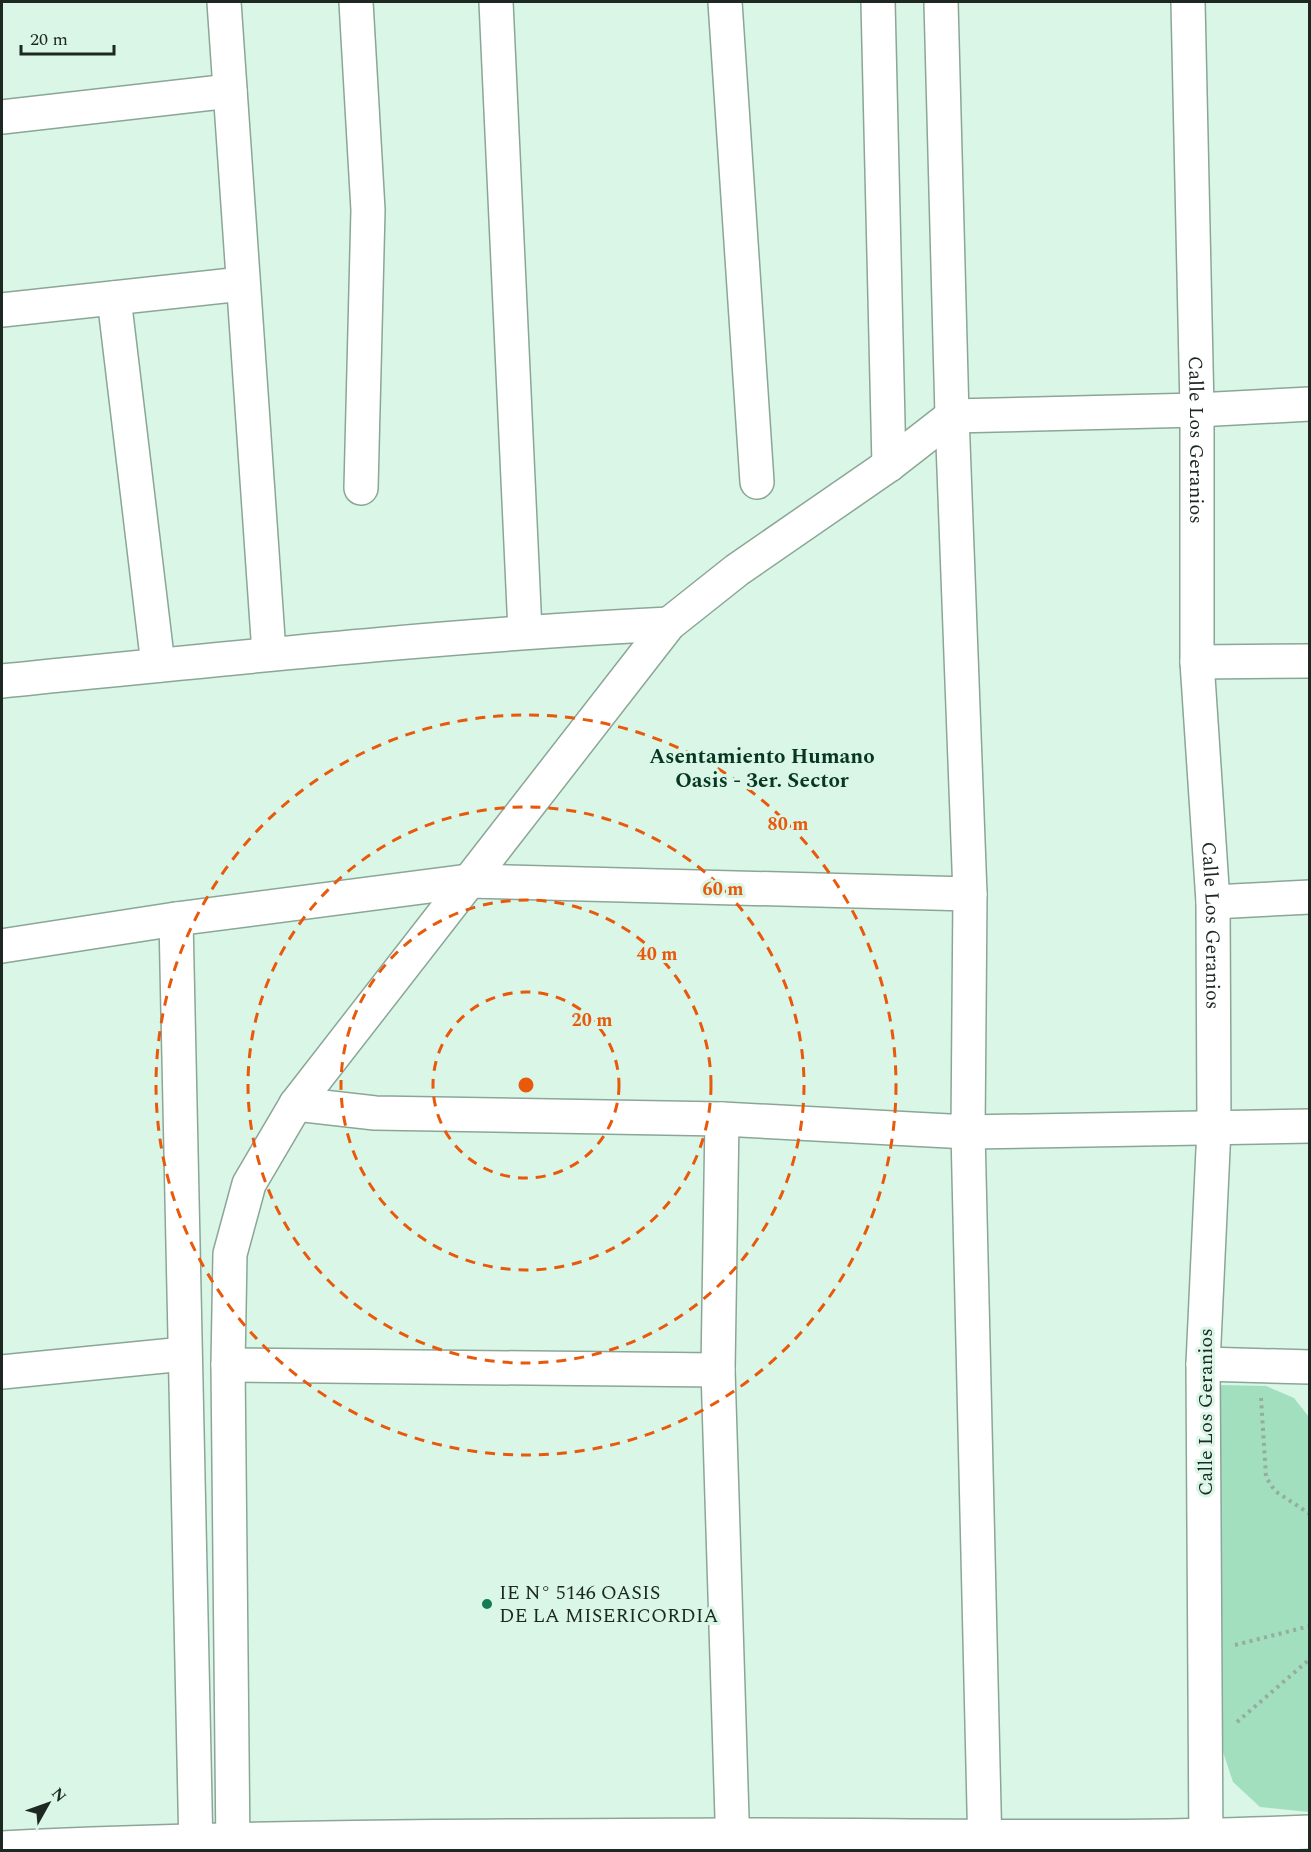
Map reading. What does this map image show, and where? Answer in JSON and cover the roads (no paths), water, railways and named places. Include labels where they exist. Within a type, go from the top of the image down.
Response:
[{"type":"street","points":[[224,2],[269,653]]},
{"type":"street","points":[[356,2],[368,210],[361,488]]},
{"type":"street","points":[[496,2],[525,631]]},
{"type":"street","points":[[725,2],[757,482]]},
{"type":"street","points":[[878,2],[889,465]]},
{"type":"street","points":[[941,2],[952,416],[970,894],[968,1132],[985,1844]]},
{"type":"street","name":"Calle Los Geranios","points":[[1188,2],[1197,410],[1197,662],[1213,902],[1214,1128],[1203,1364],[1206,1843]]},
{"type":"street","points":[[2,117],[230,91]]},
{"type":"street","points":[[2,310],[242,284]]},
{"type":"street","points":[[114,298],[158,665]]},
{"type":"street","points":[[233,1844],[228,1365],[230,1254],[249,1184],[296,1104],[669,624],[737,570],[889,465],[952,416],[1197,410],[1310,404]]},
{"type":"street","points":[[2,681],[269,653],[525,631],[669,624]]},
{"type":"street","points":[[1197,662],[1310,662]]},
{"type":"street","points":[[2,946],[176,919],[468,881],[970,894]]},
{"type":"street","points":[[1213,902],[1310,897]]},
{"type":"street","points":[[176,919],[196,1845]]},
{"type":"street","points":[[296,1104],[375,1113],[722,1119],[968,1132],[1310,1126]]},
{"type":"street","points":[[722,1119],[718,1370],[733,1843]]},
{"type":"street","points":[[2,1372],[184,1354]]},
{"type":"street","points":[[1203,1364],[1310,1367]]},
{"type":"street","points":[[228,1365],[718,1370]]},
{"type":"street","points":[[2,1848],[233,1844],[1206,1843],[1310,1832]]},
{"type":"place","name":"IE N° 5146 OASIS DE LA MISERICORDIA","points":[[487,1604]]},
{"type":"district","name":"Asentamiento Humano Oasis - 3er. Sector","points":[[762,768]]}]
